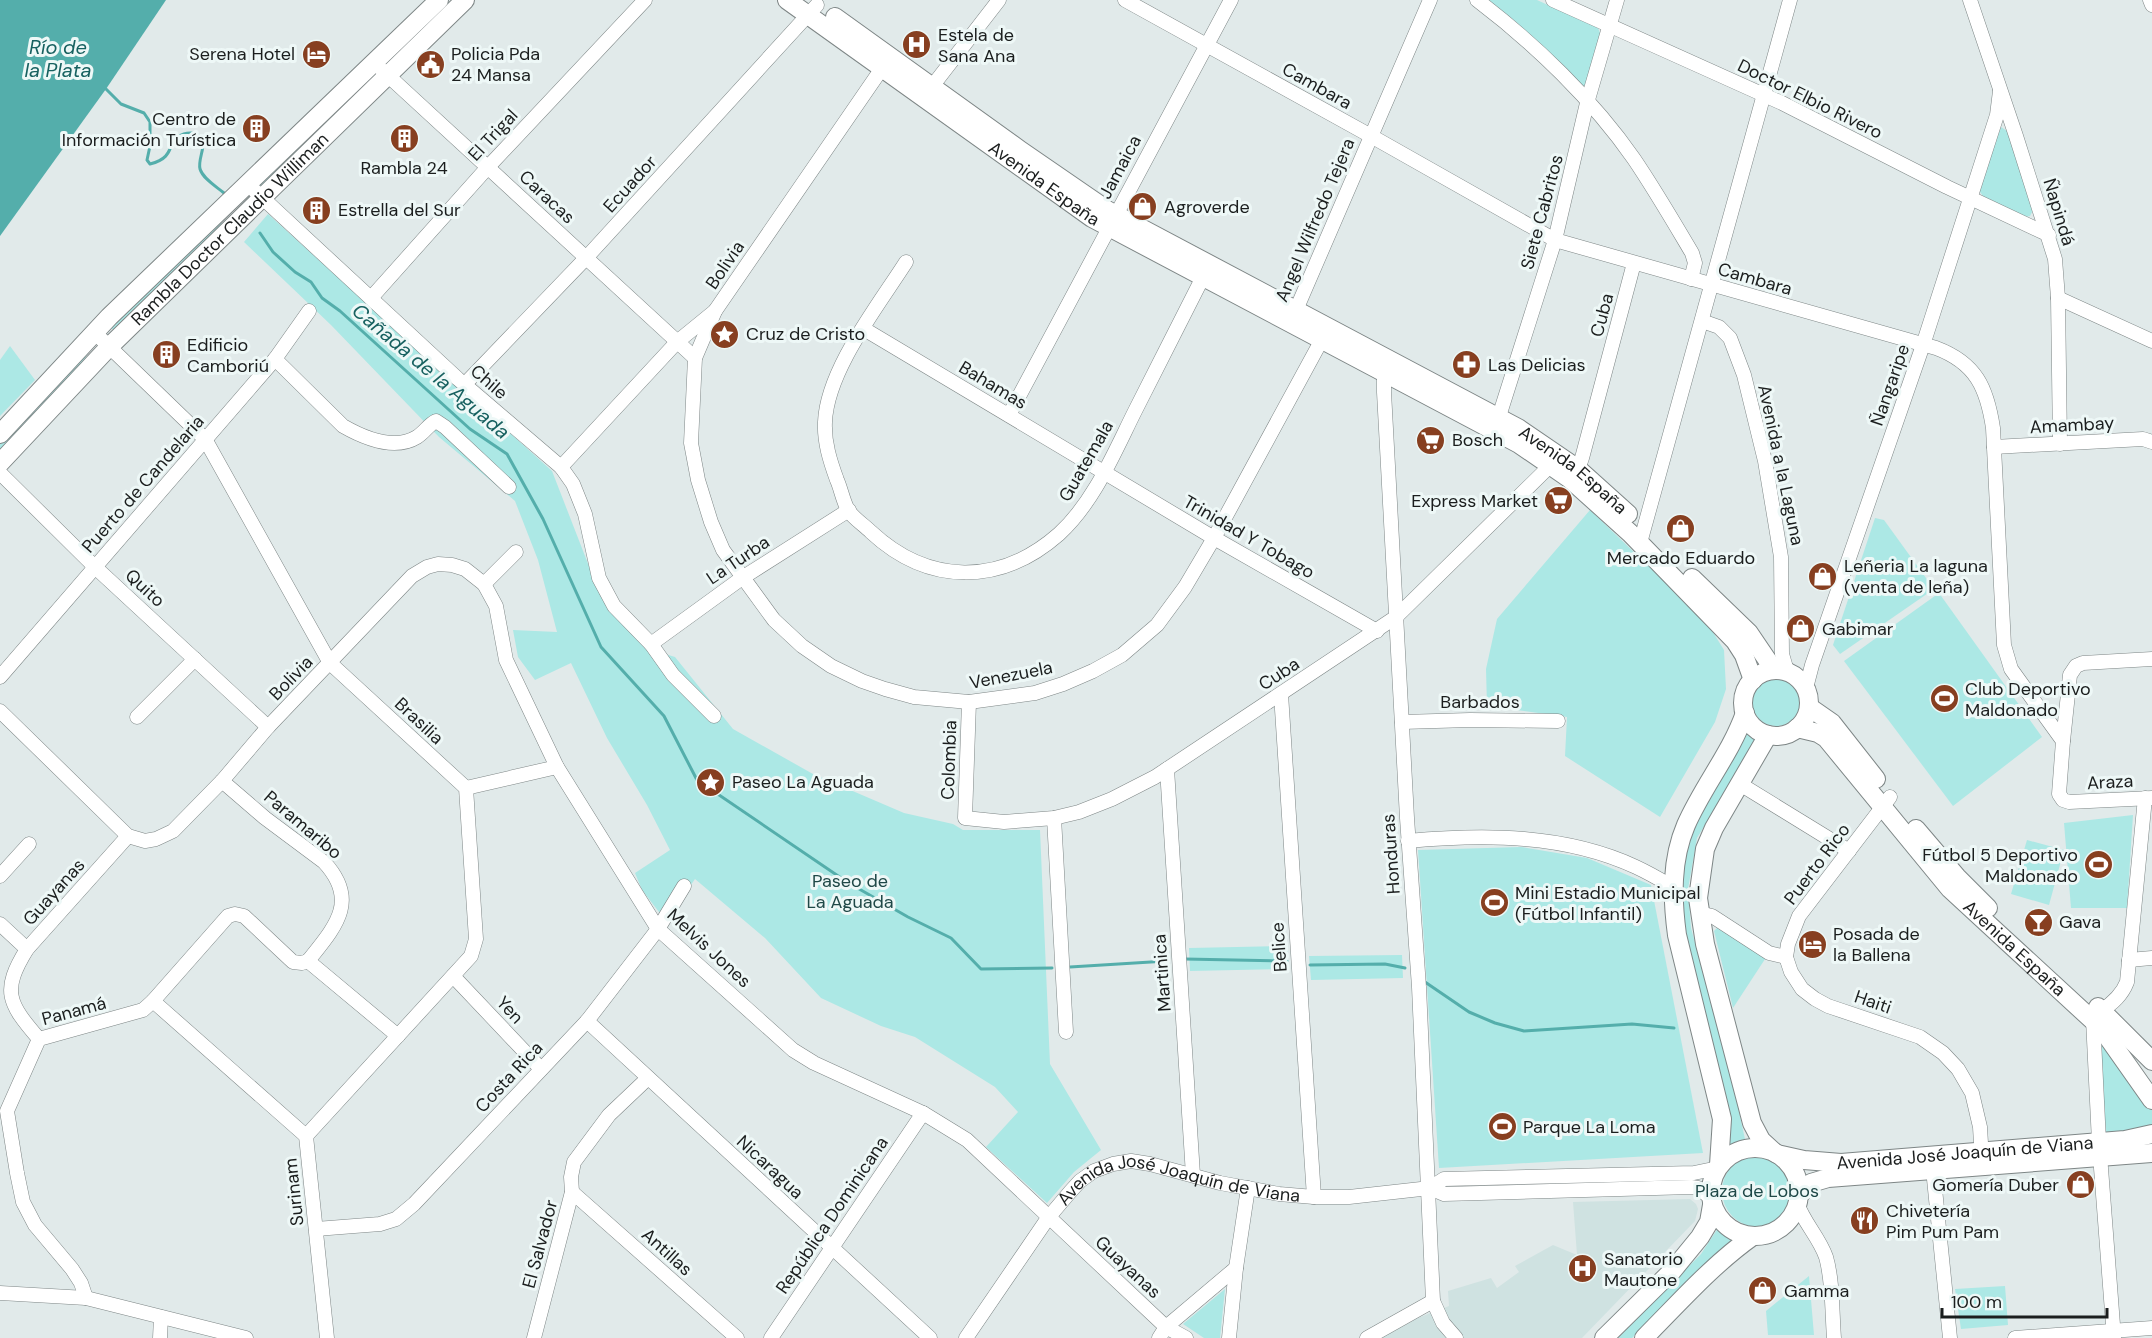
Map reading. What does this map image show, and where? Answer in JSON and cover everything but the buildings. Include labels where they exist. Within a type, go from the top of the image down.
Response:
[{"type":"main road","name":"Rambla Doctor Claudio Williman","points":[[0,463],[110,346],[250,209],[381,68],[439,0]]},
{"type":"main road","name":"Rambla Doctor Claudio Williman","points":[[0,434],[94,332],[236,195],[381,68],[465,0]]},
{"type":"main road","name":"Avenida España","points":[[804,4],[928,92],[1020,150],[1112,221],[1497,425],[1606,492],[1642,537],[1735,641],[1744,656],[1753,680]]},
{"type":"main road","name":"Avenida España","points":[[1642,537],[1749,633],[1780,670]]},
{"type":"main road","points":[[1604,1338],[1673,1270],[1709,1222],[1712,1185],[1719,1167],[1722,1119],[1677,935],[1673,876],[1686,824],[1738,733],[1745,713],[1744,695],[1753,680],[1760,674],[1780,670],[1797,677],[1806,688],[1809,707],[1803,722],[1788,734],[1768,735],[1754,727],[1745,713]]},
{"type":"main road","name":"Avenida España","points":[[1809,707],[1832,723],[1886,802]]},
{"type":"main road","name":"Avenida España","points":[[1797,728],[1818,733],[1826,738],[1980,902],[2097,1015],[2152,1061]]},
{"type":"main road","points":[[1712,1201],[1724,1223],[1742,1234],[1753,1236],[1767,1234],[1780,1228],[1789,1220],[1798,1199],[1795,1174],[1786,1161],[1761,1140],[1752,1123],[1699,913],[1699,886],[1705,849],[1714,828],[1768,735]]},
{"type":"main road","name":"Avenida España","points":[[2097,1015],[2152,1100]]},
{"type":"main road","name":"Avenida José Joaquín de Viana","points":[[2100,1149],[2152,1134]]},
{"type":"main road","points":[[1719,1167],[1728,1157],[1750,1148],[1762,1148],[1776,1153]]},
{"type":"main road","name":"Avenida José Joaquín de Viana","points":[[1776,1153],[1804,1160],[1841,1163],[1982,1158],[2100,1149],[2152,1153]]},
{"type":"main road","name":"Avenida José Joaquín de Viana","points":[[1798,1199],[1811,1183],[1828,1178],[1933,1169],[1982,1158]]},
{"type":"main road","points":[[1644,1338],[1734,1249],[1753,1236]]},
{"type":"street","name":"El Trigal","points":[[371,298],[488,167],[645,0]]},
{"type":"street","points":[[928,92],[999,0]]},
{"type":"street","name":"Cambara","points":[[1125,0],[1555,240],[1936,348],[1969,366],[1987,396],[1994,447],[2004,645],[2007,659],[2011,669],[2063,741]]},
{"type":"street","name":"Jamaica","points":[[1009,415],[1231,0]]},
{"type":"street","name":"Angel Wilfredo Tejera","points":[[1293,317],[1430,0]]},
{"type":"street","points":[[1477,0],[1510,25],[1573,86],[1633,158],[1692,253],[1695,263],[1691,279]]},
{"type":"street","name":"Doctor Elbio Rivero","points":[[1553,0],[1764,94],[2049,235]]},
{"type":"street","name":"Siete Cabritos","points":[[1497,425],[1555,240],[1587,103],[1617,0]]},
{"type":"street","points":[[1642,537],[1790,0]]},
{"type":"street","name":"Ñapindá","points":[[1970,0],[2055,259],[2058,298],[2060,444]]},
{"type":"street","points":[[2150,0],[2152,5]]},
{"type":"street","name":"Ecuador","points":[[465,384],[586,258],[804,4]]},
{"type":"street","name":"Bolivia","points":[[561,467],[677,342],[715,311],[886,62]]},
{"type":"street","name":"Caracas","points":[[381,68],[695,358]]},
{"type":"street","name":"Ñangaripe","points":[[1806,688],[1923,345],[1997,115],[2000,91]]},
{"type":"street","name":"Chile","points":[[236,195],[250,209],[371,298],[561,467],[573,484],[585,514],[599,578],[614,606],[651,644],[673,675],[714,716]]},
{"type":"street","name":"Guatemala","points":[[906,262],[864,328],[831,388],[825,423],[828,456],[849,510],[883,543],[917,564],[955,572],[982,573],[1012,564],[1035,553],[1061,533],[1083,506],[1104,472],[1206,270]]},
{"type":"street","name":"Cuba","points":[[1574,474],[1634,263]]},
{"type":"street","points":[[2058,298],[2152,341]]},
{"type":"street","name":"Puerto de Candelaria","points":[[0,677],[275,359],[309,311]]},
{"type":"street","name":"Venezuela","points":[[715,311],[695,358],[691,443],[698,480],[711,522],[723,550],[774,620],[802,646],[844,674],[914,696],[969,702],[1035,693],[1063,684],[1122,655],[1157,625],[1185,587],[1214,538],[1324,333]]},
{"type":"street","name":"Avenida a la Laguna","points":[[1702,321],[1719,327],[1730,338],[1744,375],[1765,461],[1781,557],[1782,654],[1780,670]]},
{"type":"street","name":"Bahamas","points":[[864,328],[1104,472]]},
{"type":"street","name":"Brasilia","points":[[94,332],[205,440],[330,663],[466,788]]},
{"type":"street","points":[[275,359],[343,426],[367,438],[392,443],[418,436],[436,421],[509,487]]},
{"type":"street","name":"Honduras","points":[[1389,368],[1384,379],[1384,392],[1408,841],[1430,1188],[1433,1301],[1443,1323],[1456,1338]]},
{"type":"street","name":"Amambay","points":[[1994,447],[2143,440],[2152,442]]},
{"type":"street","name":"Cuba","points":[[965,818],[1004,822],[1054,818],[1079,812],[1112,799],[1167,769],[1377,632],[1396,617],[1556,460]]},
{"type":"street","name":"Trinidad Y Tobago","points":[[1104,472],[1377,632]]},
{"type":"street","name":"Quito","points":[[0,473],[95,567],[268,727]]},
{"type":"street","name":"La Turba","points":[[651,644],[742,578],[849,510]]},
{"type":"street","points":[[484,584],[516,552]]},
{"type":"street","name":"Bolivia","points":[[128,836],[145,840],[156,839],[173,831],[222,781],[268,727],[412,576],[427,567],[438,564],[452,565],[465,569],[484,584]]},
{"type":"street","name":"Melvis Jones","points":[[484,584],[496,606],[506,660],[557,766],[658,928],[793,1050],[814,1063],[923,1113],[967,1140],[1048,1218]]},
{"type":"street","points":[[137,717],[195,659]]},
{"type":"street","points":[[2063,741],[2070,675],[2076,666],[2083,663],[2152,659]]},
{"type":"street","name":"Belice","points":[[1281,694],[1314,1197]]},
{"type":"street","name":"Colombia","points":[[965,818],[969,702]]},
{"type":"street","points":[[0,711],[128,836]]},
{"type":"street","name":"Barbados","points":[[1402,722],[1558,721]]},
{"type":"street","name":"Araza","points":[[2063,741],[2059,791],[2061,798],[2069,802],[2149,798]]},
{"type":"street","points":[[306,1136],[471,956],[476,939],[466,788],[557,766]]},
{"type":"street","name":"Martinica","points":[[1167,769],[1193,1175]]},
{"type":"street","name":"Paramaribo","points":[[222,781],[324,862],[339,882],[342,909],[330,933],[308,961]]},
{"type":"street","points":[[1740,784],[1849,851]]},
{"type":"street","points":[[2114,1334],[2100,1149],[2097,1015],[2124,990],[2149,798]]},
{"type":"street","name":"Puerto Rico","points":[[1786,957],[1788,944],[1799,916],[1886,802]]},
{"type":"street","points":[[1054,818],[1066,1032]]},
{"type":"street","name":"Guayanas","points":[[39,1039],[19,1016],[11,994],[10,984],[15,969],[27,949],[128,836]]},
{"type":"street","points":[[1408,841],[1452,837],[1519,837],[1607,856],[1636,867],[1673,887]]},
{"type":"street","points":[[0,876],[29,844]]},
{"type":"street","name":"Costa Rica","points":[[316,1229],[380,1224],[396,1219],[414,1204],[586,1021],[658,928],[684,886]]},
{"type":"street","points":[[1699,913],[1712,916],[1769,953],[1786,957]]},
{"type":"street","name":"Panamá","points":[[86,1298],[72,1269],[35,1225],[23,1202],[4,1107],[39,1039],[143,1010],[228,916],[235,914],[244,916],[293,962],[308,961]]},
{"type":"street","points":[[0,924],[27,949]]},
{"type":"street","name":"Haiti","points":[[1786,957],[1791,972],[1802,989],[1815,999],[1828,1006],[1920,1037],[1943,1053],[1958,1070],[1972,1093],[1980,1127],[1982,1158]]},
{"type":"street","points":[[2129,960],[2152,958]]},
{"type":"street","points":[[308,961],[398,1036]]},
{"type":"street","name":"Yen","points":[[453,975],[541,1069]]},
{"type":"street","name":"Surinam","points":[[153,1001],[306,1136],[327,1338]]},
{"type":"street","name":"Nicaragua","points":[[586,1021],[930,1338]]},
{"type":"street","name":"El Salvador","points":[[534,1338],[573,1192],[571,1177],[574,1162],[609,1115],[648,1078]]},
{"type":"street","name":"República Dominicana","points":[[771,1338],[923,1113]]},
{"type":"street","name":"Avenida José Joaquín de Viana","points":[[966,1338],[1048,1218],[1080,1181],[1094,1171],[1113,1164],[1131,1161],[1193,1175],[1220,1184],[1279,1194],[1314,1197],[1349,1197],[1430,1188],[1444,1194],[1695,1173],[1719,1167]]},
{"type":"street","points":[[1933,1169],[1950,1338]]},
{"type":"street","name":"Avenida José Joaquín de Viana","points":[[1577,1183],[1691,1186],[1698,1188],[1712,1201]]},
{"type":"street","points":[[1229,1338],[1236,1268],[1248,1188]]},
{"type":"street","name":"Antillas","points":[[573,1192],[737,1338]]},
{"type":"street","points":[[1798,1199],[1805,1223],[1818,1239],[1826,1257],[1834,1338]]},
{"type":"street","name":"Guayanas","points":[[1048,1218],[1163,1333],[1186,1338]]},
{"type":"street","points":[[1163,1333],[1236,1268]]},
{"type":"street","points":[[0,1293],[86,1298],[246,1338]]},
{"type":"street","points":[[1367,1338],[1433,1301]]},
{"type":"street","points":[[160,1338],[161,1317]]},
{"type":"street","points":[[2015,1338],[2114,1334],[2152,1328]]},
{"type":"shaded area","name":"Sanatorio Mautone","points":[[1690,1199],[1698,1209],[1695,1221],[1582,1338],[1381,1338],[1418,1318],[1449,1306],[1448,1291],[1491,1278],[1497,1288],[1519,1272],[1515,1266],[1553,1245],[1577,1255],[1573,1202]]},
{"type":"green space","points":[[1488,0],[1537,0],[1598,28],[1601,35],[1587,87],[1582,86],[1515,21]]},
{"type":"green space","points":[[372,77],[262,188],[259,187],[259,185]]},
{"type":"green space","points":[[2001,127],[2007,131],[2033,210],[2030,216],[2025,217],[1983,196],[1980,192],[1980,186]]},
{"type":"green space","name":"Paseo de La Aguada","points":[[268,214],[552,471],[599,592],[646,648],[675,657],[733,729],[813,774],[904,813],[953,824],[963,830],[1040,830],[1050,1064],[1101,1150],[1074,1172],[1047,1203],[986,1147],[1018,1112],[995,1087],[915,1037],[881,1026],[821,998],[765,938],[695,879],[666,921],[642,890],[635,873],[670,850],[647,805],[607,738],[571,663],[535,680],[518,657],[513,630],[557,632],[538,560],[515,501],[439,437],[331,325],[244,242]]},
{"type":"green space","points":[[220,222],[223,225],[115,330],[112,329],[112,327]]},
{"type":"green space","points":[[10,346],[35,380],[0,416],[0,360]]},
{"type":"green space","points":[[88,352],[84,362],[0,452],[0,439]]},
{"type":"green space","points":[[1590,510],[1706,621],[1724,650],[1726,689],[1715,722],[1660,817],[1565,756],[1567,717],[1487,706],[1486,669],[1497,619]]},
{"type":"green space","points":[[1875,518],[1884,520],[1934,589],[1840,654],[1833,645]]},
{"type":"green space","name":"Club Deportivo Maldonado","points":[[1939,593],[2042,737],[1953,806],[1844,661]]},
{"type":"green space","points":[[1776,678],[1793,685],[1800,702],[1793,719],[1776,726],[1759,719],[1752,702],[1759,685]]},
{"type":"green space","points":[[1749,730],[1758,737],[1697,838],[1688,889],[1691,928],[1732,1079],[1746,1144],[1728,1151],[1727,1116],[1681,927],[1679,890],[1688,837]]},
{"type":"green space","name":"Fútbol 5 Deportivo Maldonado","points":[[2133,815],[2127,908],[2071,908],[2064,823]]},
{"type":"green space","points":[[2027,840],[2064,850],[2049,905],[2011,894]]},
{"type":"green space","name":"Parque La Loma","points":[[1521,847],[1587,858],[1651,885],[1703,1153],[1439,1168],[1418,850]]},
{"type":"green space","points":[[1718,927],[1767,956],[1733,1008],[1714,931]]},
{"type":"green space","points":[[1288,946],[1288,969],[1190,971],[1189,948]]},
{"type":"green space","points":[[1402,955],[1403,978],[1311,980],[1309,956]]},
{"type":"green space","points":[[2104,1043],[2152,1110],[2152,1127],[2136,1132],[2106,1133],[2100,1044]]},
{"type":"green space","name":"Plaza de Lobos","points":[[1758,1155],[1772,1158],[1784,1165],[1791,1177],[1794,1191],[1791,1205],[1784,1217],[1772,1224],[1758,1227],[1744,1224],[1732,1217],[1725,1205],[1722,1191],[1725,1177],[1732,1165],[1744,1158]]},
{"type":"green space","points":[[1720,1225],[1737,1236],[1632,1338],[1618,1338],[1701,1254]]},
{"type":"green space","points":[[1809,1276],[1814,1335],[1768,1335],[1766,1311]]},
{"type":"green space","points":[[2005,1286],[2008,1325],[1961,1329],[1955,1289]]},
{"type":"green space","points":[[1225,1289],[1220,1338],[1204,1338],[1183,1324]]},
{"type":"water","name":"Río de la Plata","points":[[0,0],[166,0],[106,89],[0,236]]},
{"type":"waterway","name":"Cañada de la Aguada","points":[[106,89],[121,104],[144,113],[150,122],[150,146],[147,160],[150,164],[166,156],[175,138],[187,133],[196,134],[203,140],[200,169],[207,179],[224,193]]},
{"type":"waterway","name":"Cañada de la Aguada","points":[[260,233],[273,252],[295,272],[311,282],[322,298],[340,311],[470,429],[507,454],[543,519],[601,647],[664,716],[697,780],[847,882],[908,917],[951,938],[981,969],[1052,968]]},
{"type":"waterway","name":"Cañada de la Aguada","points":[[1185,959],[1287,961]]},
{"type":"waterway","name":"Cañada de la Aguada","points":[[1070,967],[1167,961]]},
{"type":"waterway","name":"Cañada de la Aguada","points":[[1310,965],[1385,964],[1405,968]]},
{"type":"waterway","name":"Cañada de la Aguada","points":[[1425,982],[1469,1012],[1495,1023],[1524,1031],[1632,1024],[1674,1028]]},
{"type":"place","name":"Estela de Sana Ana","points":[[917,45]]},
{"type":"place","name":"Serena Hotel","points":[[316,54]]},
{"type":"place","name":"Policia Pda 24 Mansa","points":[[430,64]]},
{"type":"place","name":"Centro de Información Turística","points":[[257,129]]},
{"type":"place","name":"Rambla 24","points":[[404,139]]},
{"type":"place","name":"Agroverde","points":[[1143,207]]},
{"type":"place","name":"Estrella del Sur","points":[[317,210]]},
{"type":"place","name":"Cruz de Cristo","points":[[725,334]]},
{"type":"place","name":"Edificio Camboriú","points":[[166,355]]},
{"type":"place","name":"Las Delicias","points":[[1467,365]]},
{"type":"place","name":"Bosch","points":[[1431,440]]},
{"type":"place","name":"Express Market","points":[[1559,501]]},
{"type":"place","name":"Mercado Eduardo","points":[[1681,529]]},
{"type":"place","name":"Leñeria La laguna (venta de leña)","points":[[1823,576]]},
{"type":"place","name":"Gabimar","points":[[1801,629]]},
{"type":"place","name":"Club Deportivo Maldonado","points":[[1944,699]]},
{"type":"place","name":"Paseo La Aguada","points":[[711,782]]},
{"type":"place","name":"Fútbol 5 Deportivo Maldonado","points":[[2099,865]]},
{"type":"place","name":"Mini Estadio Municipal (Fútbol Infantil)","points":[[1494,903]]},
{"type":"place","name":"Gava","points":[[2038,922]]},
{"type":"place","name":"Posada de la Ballena","points":[[1812,944]]},
{"type":"place","name":"Parque La Loma","points":[[1502,1127]]},
{"type":"place","name":"Gomería Duber","points":[[2080,1185]]},
{"type":"place","name":"Chivetería Pim Pum Pam","points":[[1865,1221]]},
{"type":"place","name":"Sanatorio Mautone","points":[[1583,1269]]},
{"type":"place","name":"Gamma","points":[[1763,1291]]}]
